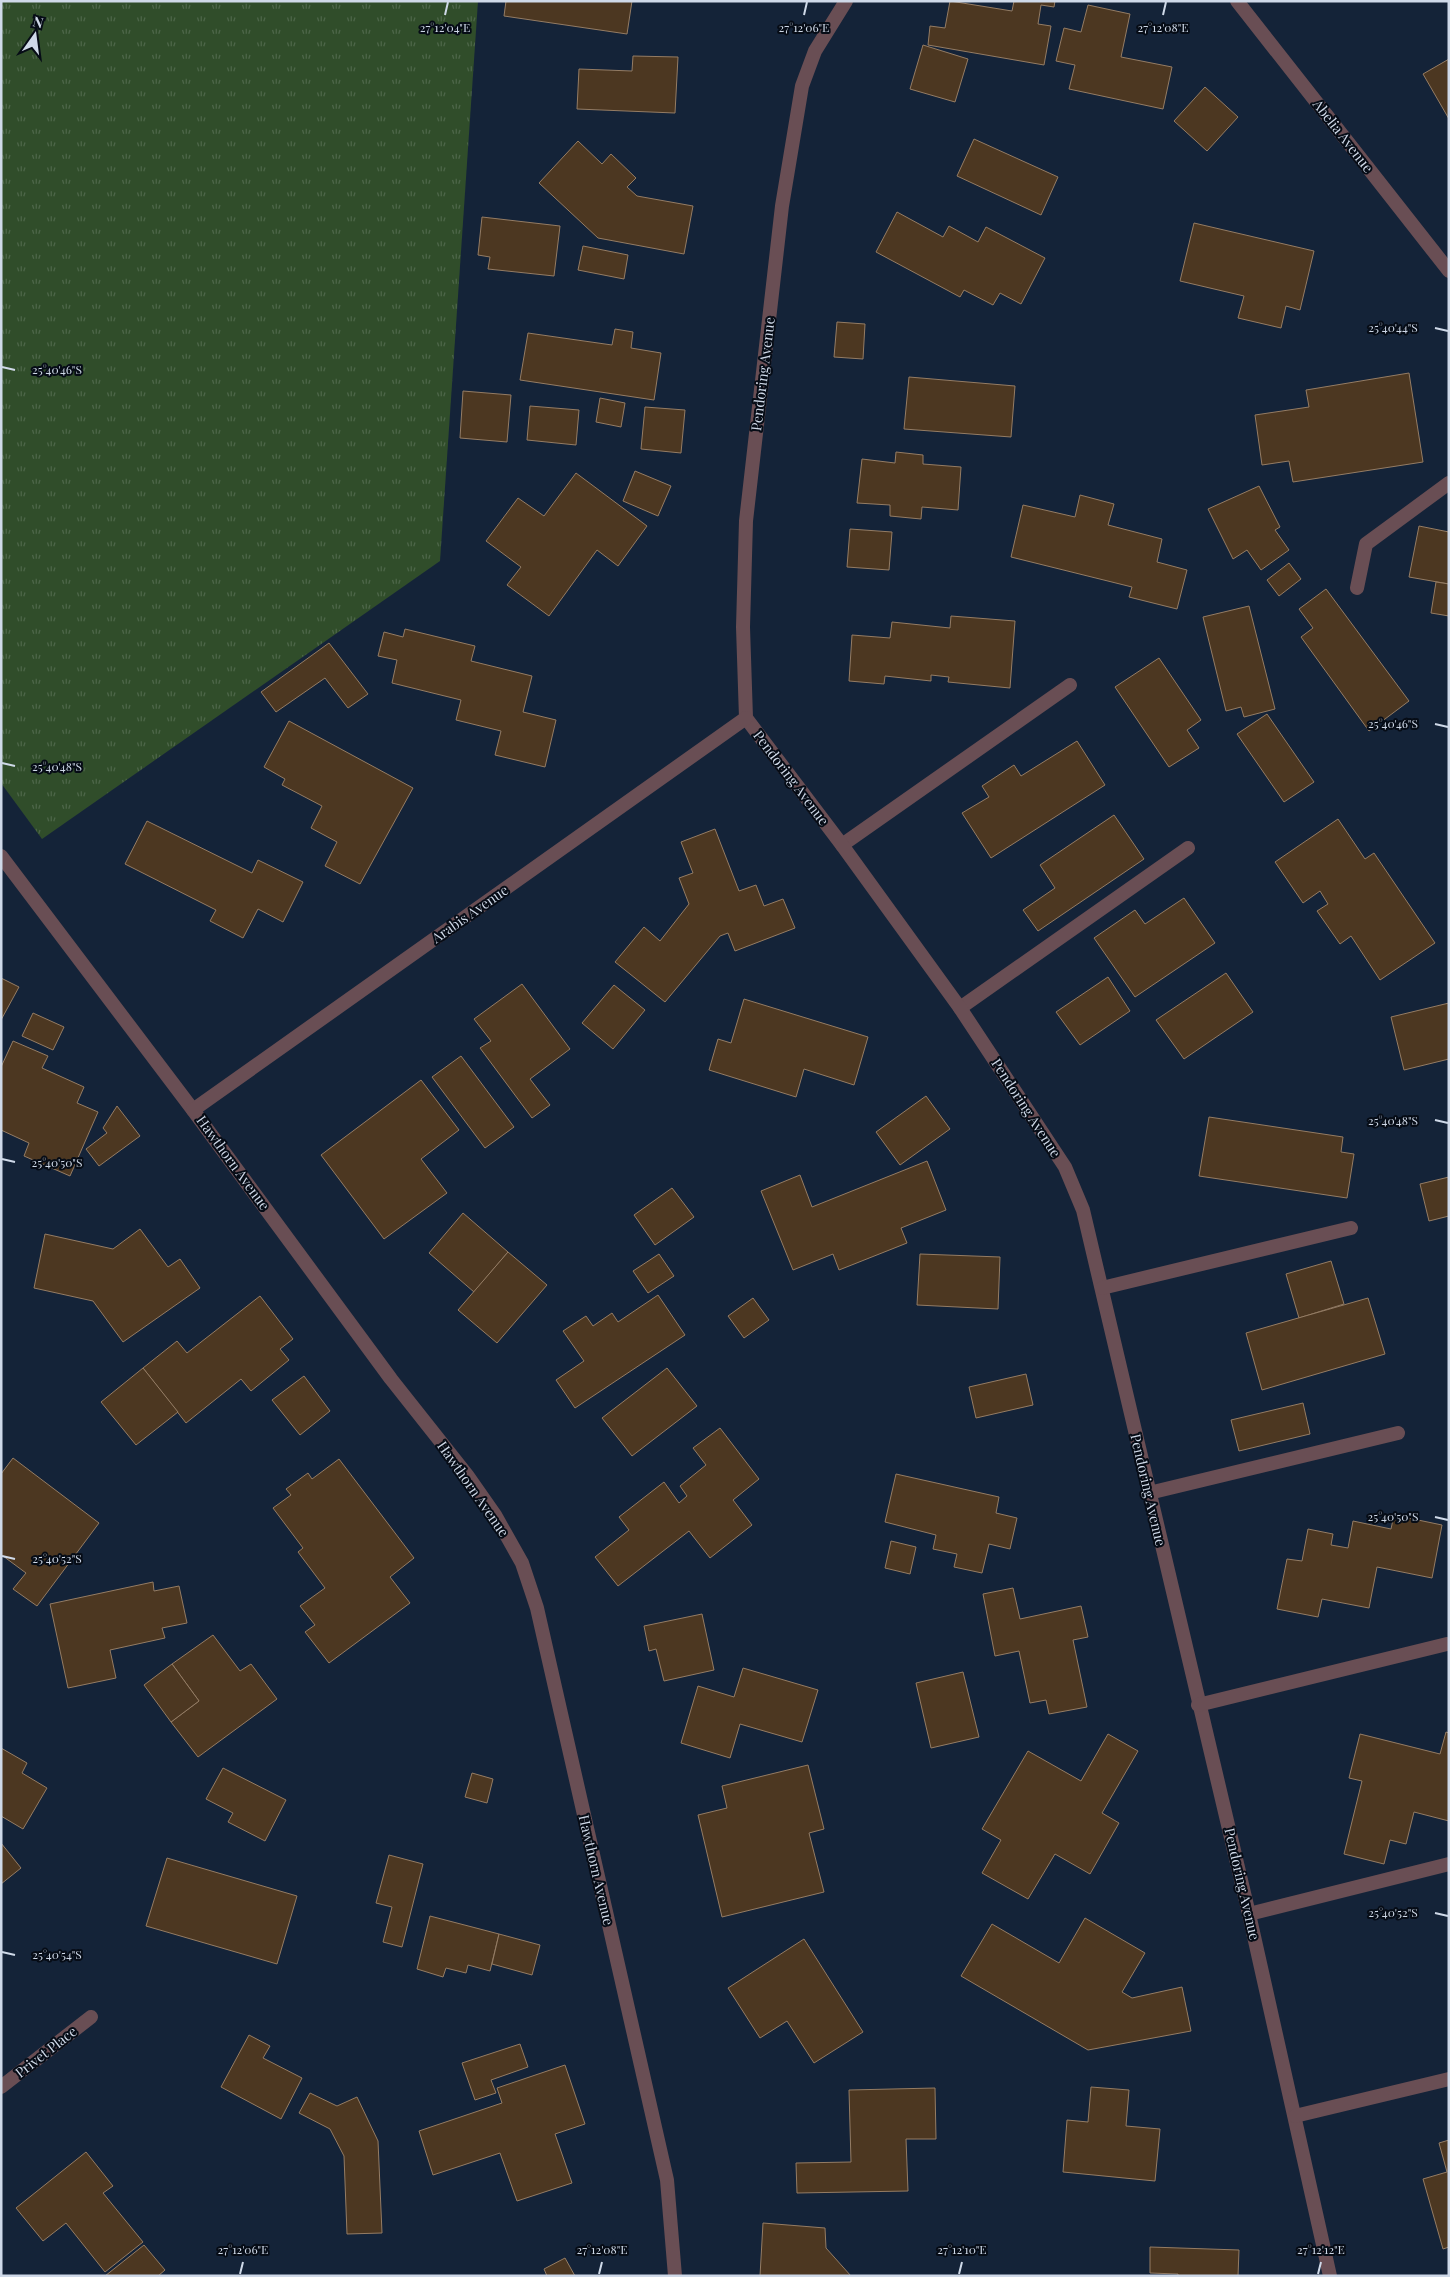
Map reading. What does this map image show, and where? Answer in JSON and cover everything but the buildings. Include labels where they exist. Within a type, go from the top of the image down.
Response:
[{"type":"street","name":"Pendoring Avenue","points":[[846,1],[816,51],[802,86],[782,206],[746,521],[743,627],[746,718],[842,845],[960,1008],[1065,1167],[1082,1210],[1102,1288],[1198,1705],[1296,2116],[1330,2276]]},
{"type":"street","name":"Abelia Avenue","points":[[1237,1],[1449,271]]},
{"type":"street","points":[[1357,588],[1366,544],[1449,483]]},
{"type":"street","points":[[842,845],[1070,685]]},
{"type":"street","name":"Arabis Avenue","points":[[194,1110],[746,718]]},
{"type":"street","points":[[960,1008],[1188,848]]},
{"type":"street","name":"Hawthorn Avenue","points":[[1,856],[194,1110],[391,1379],[467,1475],[494,1515],[522,1563],[536,1608],[667,2180],[675,2276]]},
{"type":"street","points":[[1102,1288],[1351,1228]]},
{"type":"street","points":[[1149,1493],[1398,1433]]},
{"type":"street","points":[[1198,1705],[1448,1644]]},
{"type":"street","points":[[1249,1914],[1449,1864]]},
{"type":"street","name":"Privet Place","points":[[1,2087],[91,2017]]},
{"type":"street","points":[[1296,2116],[1449,2079]]},
{"type":"green space","points":[[1,1],[478,1],[440,561],[42,839],[1,783]]}]
